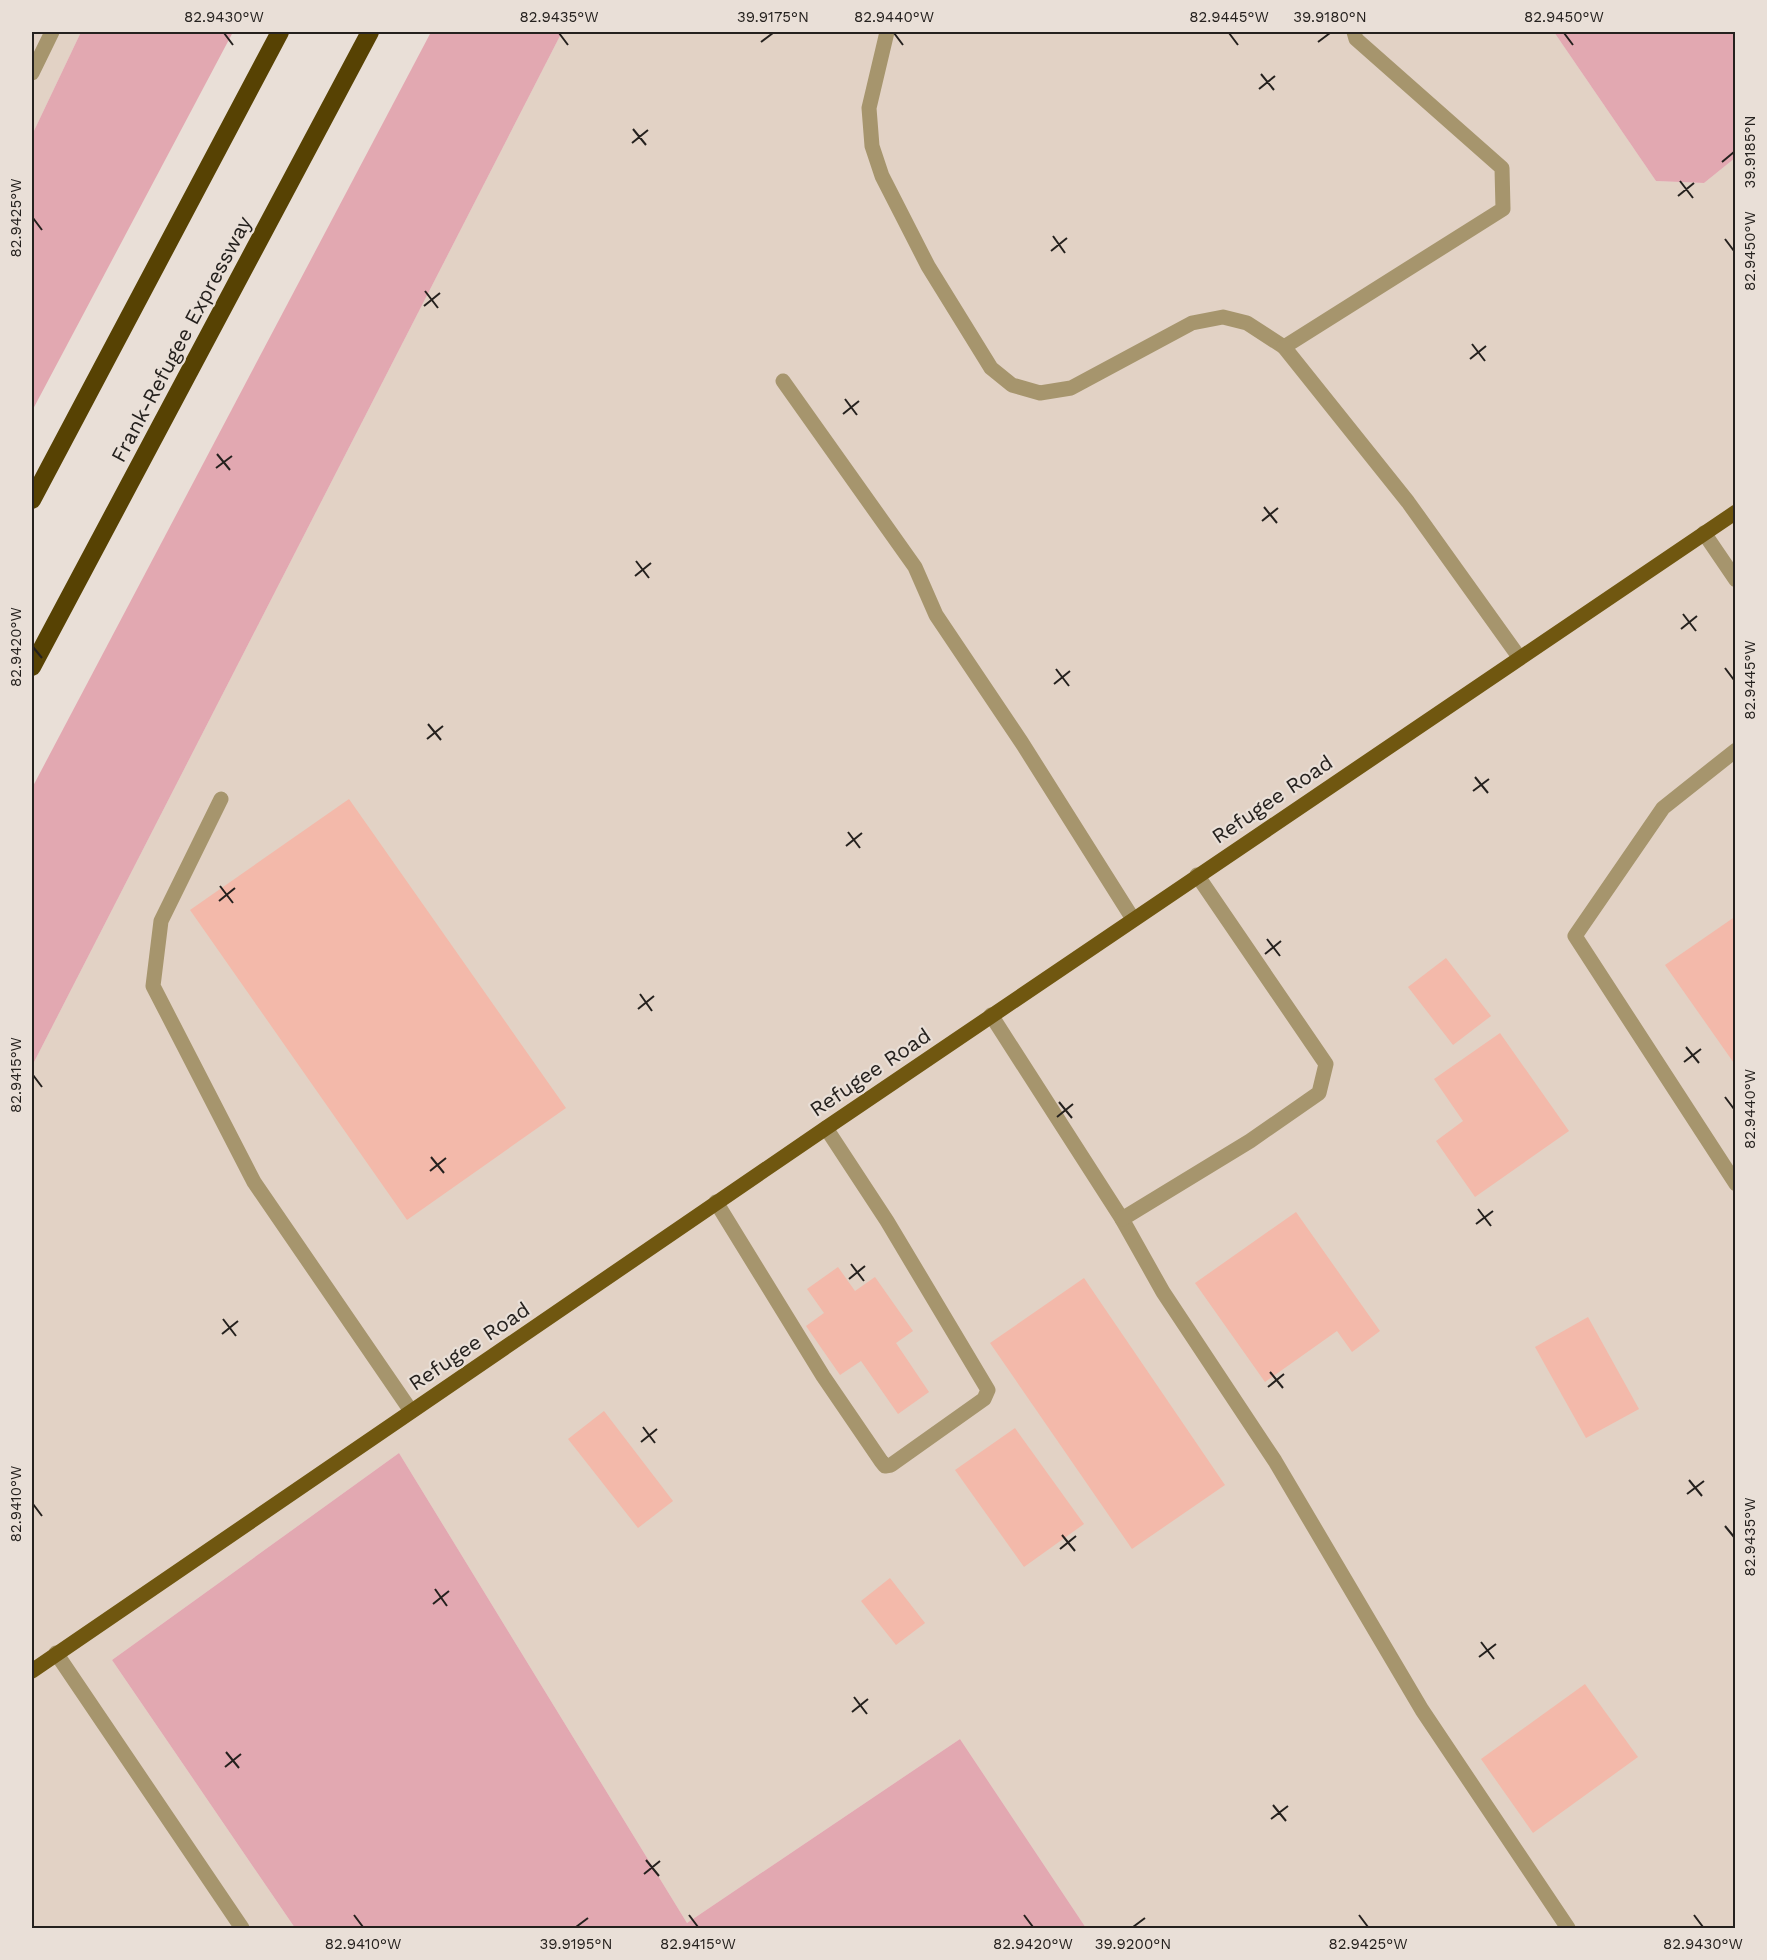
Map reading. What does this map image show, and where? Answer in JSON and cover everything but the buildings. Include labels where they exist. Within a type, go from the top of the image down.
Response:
[{"type":"highway","points":[[32,500],[280,32]]},
{"type":"highway","name":"Frank-Refugee Expressway","points":[[32,667],[370,32]]},
{"type":"main road","name":"Refugee Road","points":[[32,1671],[716,1202],[1736,512]]},
{"type":"street","points":[[32,73],[52,32]]},
{"type":"street","points":[[887,32],[869,108],[872,146],[882,176],[928,266],[991,368],[1012,385],[1040,393],[1071,388],[1192,323],[1223,317],[1247,323],[1284,347],[1408,502],[1519,657]]},
{"type":"street","points":[[1284,347],[1503,209],[1502,168],[1356,39],[1354,32]]},
{"type":"street","points":[[783,381],[915,567],[936,615],[1022,743],[1133,919]]},
{"type":"street","points":[[1704,533],[1736,580]]},
{"type":"street","points":[[1736,750],[1663,808],[1575,936],[1736,1184]]},
{"type":"street","points":[[221,799],[161,921],[153,986],[254,1182],[411,1411]]},
{"type":"street","points":[[1122,1219],[1250,1141],[1319,1093],[1326,1064],[1197,875]]},
{"type":"street","points":[[991,1016],[1122,1219],[1163,1292],[1275,1461],[1422,1710],[1568,1929]]},
{"type":"street","points":[[716,1202],[823,1376],[880,1461],[885,1466],[891,1465],[984,1400],[988,1390],[887,1221],[825,1128]]},
{"type":"street","points":[[56,1653],[242,1929]]},
{"type":"shaded area","points":[[32,32],[81,32],[32,135]]},
{"type":"shaded area","points":[[81,32],[233,32],[32,411],[32,135]]},
{"type":"shaded area","points":[[431,32],[562,32],[32,1066],[32,788]]},
{"type":"shaded area","points":[[562,32],[1554,32],[1656,181],[1704,183],[1735,158],[1735,1928],[1086,1928],[960,1739],[687,1923],[399,1453],[112,1660],[295,1928],[32,1928],[32,1066]]},
{"type":"shaded area","points":[[1554,32],[1735,32],[1735,158],[1704,183],[1656,181]]},
{"type":"shaded area","points":[[399,1453],[687,1923],[960,1739],[1086,1928],[295,1928],[112,1660]]}]
